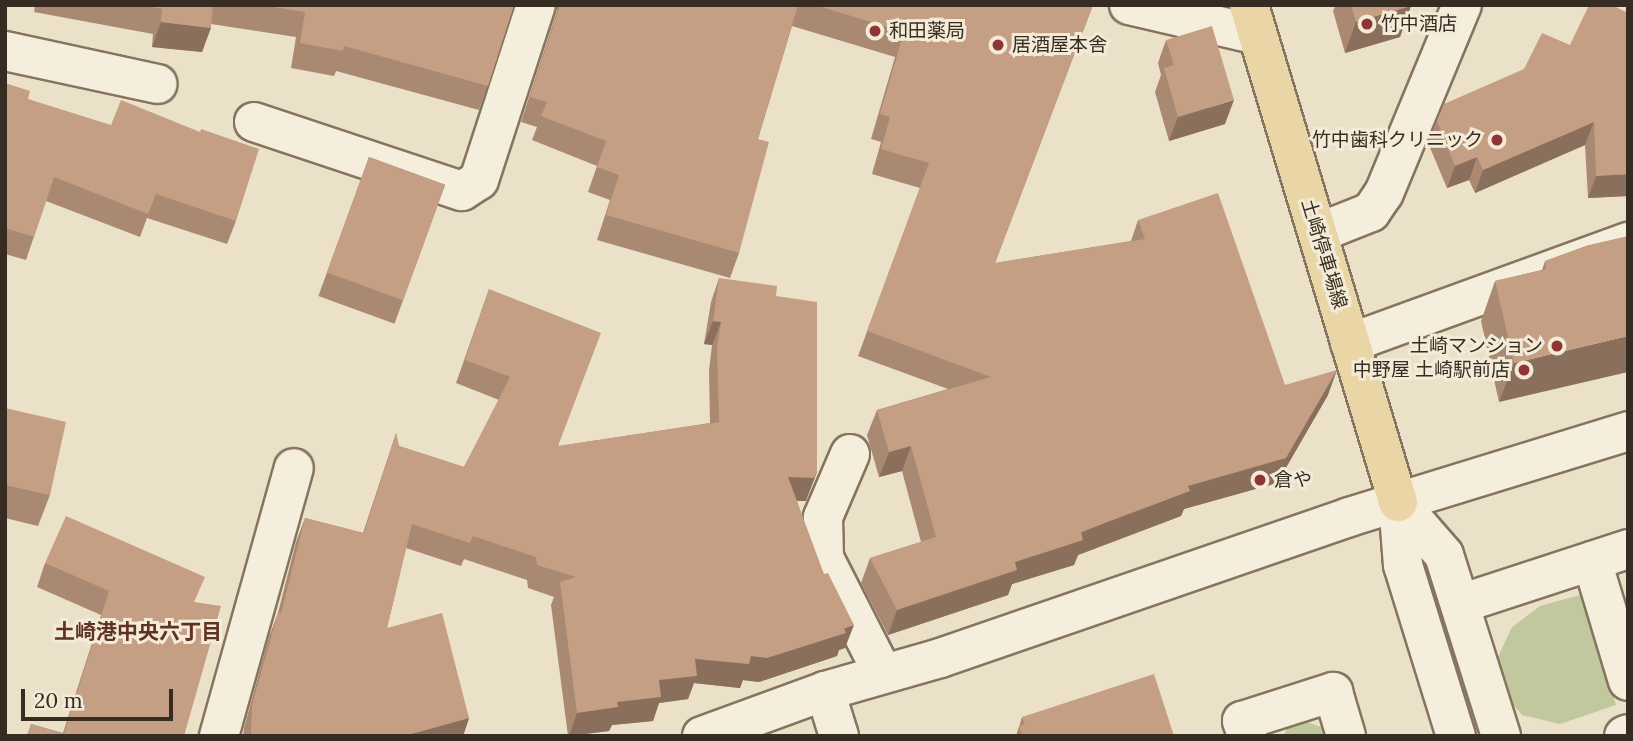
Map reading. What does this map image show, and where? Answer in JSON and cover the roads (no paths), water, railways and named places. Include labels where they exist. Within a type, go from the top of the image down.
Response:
[{"type":"main road","name":"土崎停車場線","points":[[1254,20],[1398,502]]},
{"type":"street","points":[[254,122],[462,191],[479,180],[536,5]]},
{"type":"street","points":[[1129,5],[1254,20]]},
{"type":"street","points":[[1318,233],[1371,212],[1384,193],[1462,5]]},
{"type":"street","points":[[5,51],[157,84]]},
{"type":"street","points":[[1350,343],[1628,242]]},
{"type":"street","points":[[702,736],[825,691],[954,654],[1398,502],[1628,431]]},
{"type":"street","points":[[850,454],[823,517],[824,558],[883,674]]},
{"type":"street","points":[[219,736],[294,468]]},
{"type":"street","points":[[1398,502],[1444,555],[1501,736]]},
{"type":"street","points":[[1398,502],[1403,565],[1456,736]]},
{"type":"street","points":[[1460,604],[1628,549]]},
{"type":"street","points":[[1591,561],[1628,681]]},
{"type":"street","points":[[825,691],[839,736]]},
{"type":"street","points":[[1247,736],[1242,721],[1333,692],[1346,736]]},
{"type":"place","name":"竹中酒店","points":[[1367,24]]},
{"type":"place","name":"和田薬局","points":[[875,31]]},
{"type":"place","name":"居酒屋本舎","points":[[998,45]]},
{"type":"place","name":"竹中歯科クリニック","points":[[1497,140]]},
{"type":"place","name":"土崎マンション","points":[[1557,346]]},
{"type":"place","name":"中野屋 土崎駅前店","points":[[1524,370]]},
{"type":"place","name":"倉や","points":[[1260,480]]},
{"type":"district","name":"土崎港中央六丁目","points":[[138,632]]}]
